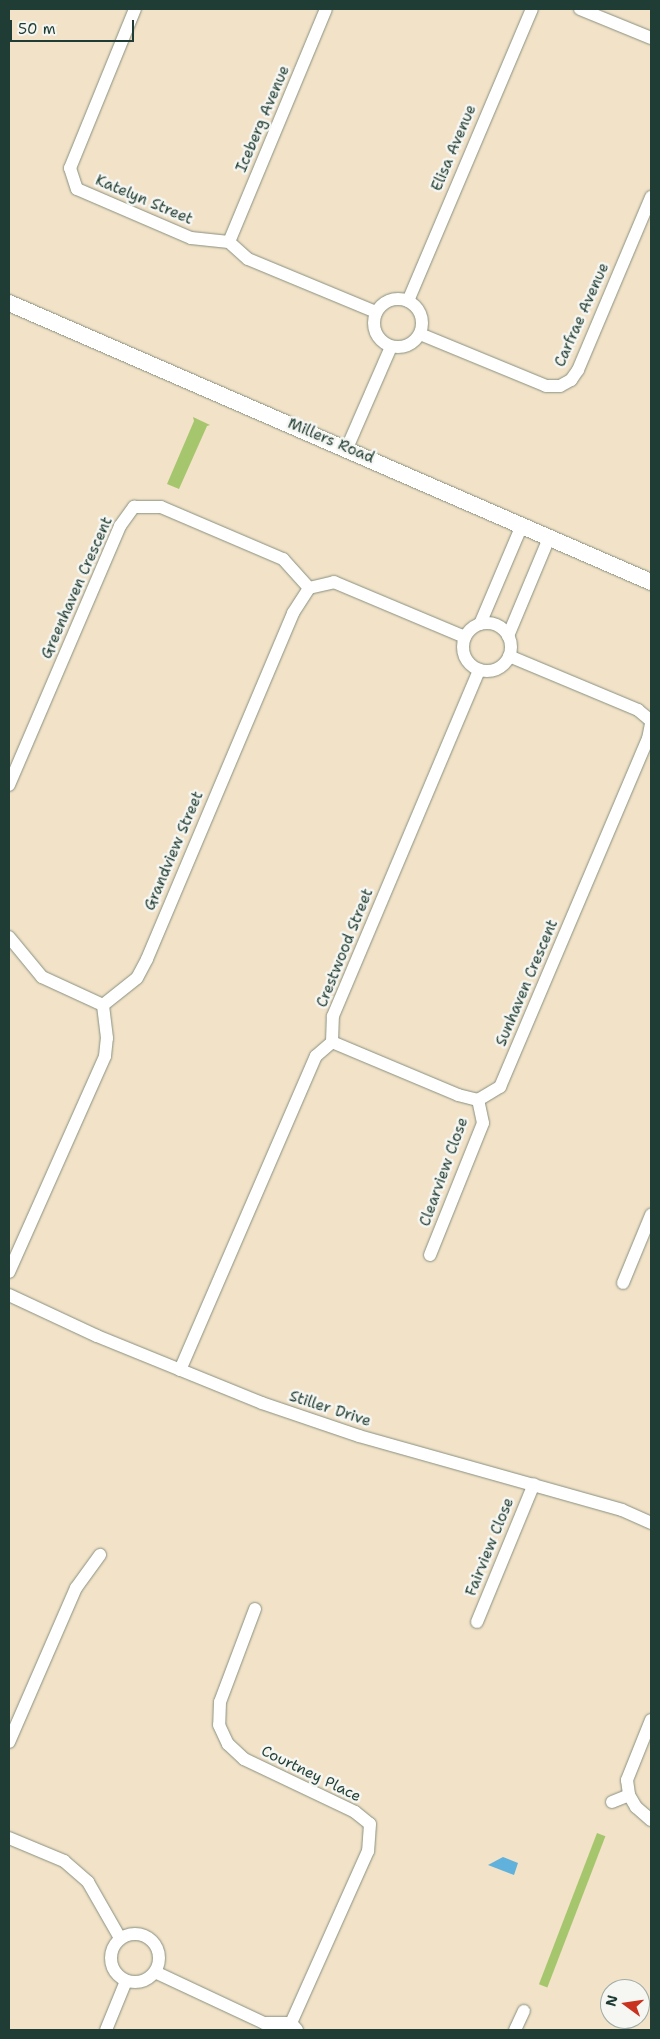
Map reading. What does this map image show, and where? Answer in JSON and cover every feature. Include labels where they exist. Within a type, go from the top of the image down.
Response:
[{"type":"street","name":"Katelyn Street","points":[[134,9],[70,168],[77,189],[191,238],[229,242]]},
{"type":"street","name":"Iceberg Avenue","points":[[229,242],[326,9]]},
{"type":"street","name":"Elisa Avenue","points":[[408,301],[532,9]]},
{"type":"street","points":[[580,9],[651,38]]},
{"type":"street","name":"Carfrae Avenue","points":[[420,334],[546,386],[560,386],[571,380],[578,370],[651,197]]},
{"type":"street","points":[[229,242],[248,259],[376,312]]},
{"type":"street","points":[[394,298],[408,301],[415,305],[422,319],[420,334],[407,345],[391,346],[377,337],[374,329],[376,312],[394,298]]},
{"type":"street","name":"Millers Road","points":[[9,303],[347,448],[651,582]]},
{"type":"street","points":[[347,448],[391,346]]},
{"type":"street","name":"Greenhaven Crescent","points":[[9,785],[120,526],[134,507],[161,507],[283,559],[309,588]]},
{"type":"street","points":[[522,525],[480,624],[465,637],[463,653],[472,666],[479,670],[500,667],[509,656],[508,636],[549,538]]},
{"type":"street","points":[[309,588],[334,582],[465,637]]},
{"type":"street","name":"Grandview Street","points":[[102,1005],[125,990],[143,965],[293,612],[309,588]]},
{"type":"street","points":[[480,624],[496,625],[508,636]]},
{"type":"street","name":"Sunhaven Crescent","points":[[478,1100],[500,1087],[648,739],[651,722],[638,710],[509,656]]},
{"type":"street","name":"Crestwood Street","points":[[332,1042],[333,1016],[479,670]]},
{"type":"street","points":[[9,938],[42,977],[102,1005],[107,1038],[105,1056],[9,1272]]},
{"type":"street","points":[[180,1370],[316,1056],[332,1042],[458,1095],[478,1100]]},
{"type":"street","name":"Clearview Close","points":[[430,1255],[483,1123],[478,1100]]},
{"type":"street","points":[[623,1283],[651,1215]]},
{"type":"street","name":"Stiller Drive","points":[[9,1295],[180,1370],[323,1425],[622,1510],[651,1523]]},
{"type":"street","name":"Fairview Close","points":[[477,1622],[534,1484]]},
{"type":"street","points":[[9,1742],[76,1588],[100,1555]]},
{"type":"street","name":"Courtney Place","points":[[256,1609],[220,1702],[219,1725],[228,1744],[244,1759],[354,1812],[370,1824],[368,1851],[294,2027]]},
{"type":"street","points":[[651,1720],[627,1780],[629,1795],[636,1808],[651,1820]]},
{"type":"street","points":[[612,1802],[629,1795]]},
{"type":"street","points":[[9,1838],[64,1861],[88,1882],[120,1938]]},
{"type":"street","points":[[136,1933],[152,1940],[160,1955],[155,1972],[142,1982],[126,1981],[111,1965],[112,1950],[120,1938],[136,1933]]},
{"type":"street","points":[[155,1972],[264,2023],[294,2027]]},
{"type":"street","points":[[106,2030],[126,1981]]},
{"type":"street","points":[[515,2030],[524,2011]]},
{"type":"green space","points":[[193,417],[210,425],[207,426],[179,489],[167,484],[194,421]]},
{"type":"green space","points":[[597,1833],[605,1836],[547,1987],[539,1984]]},
{"type":"water","points":[[503,1857],[518,1863],[514,1875],[488,1865]]}]
